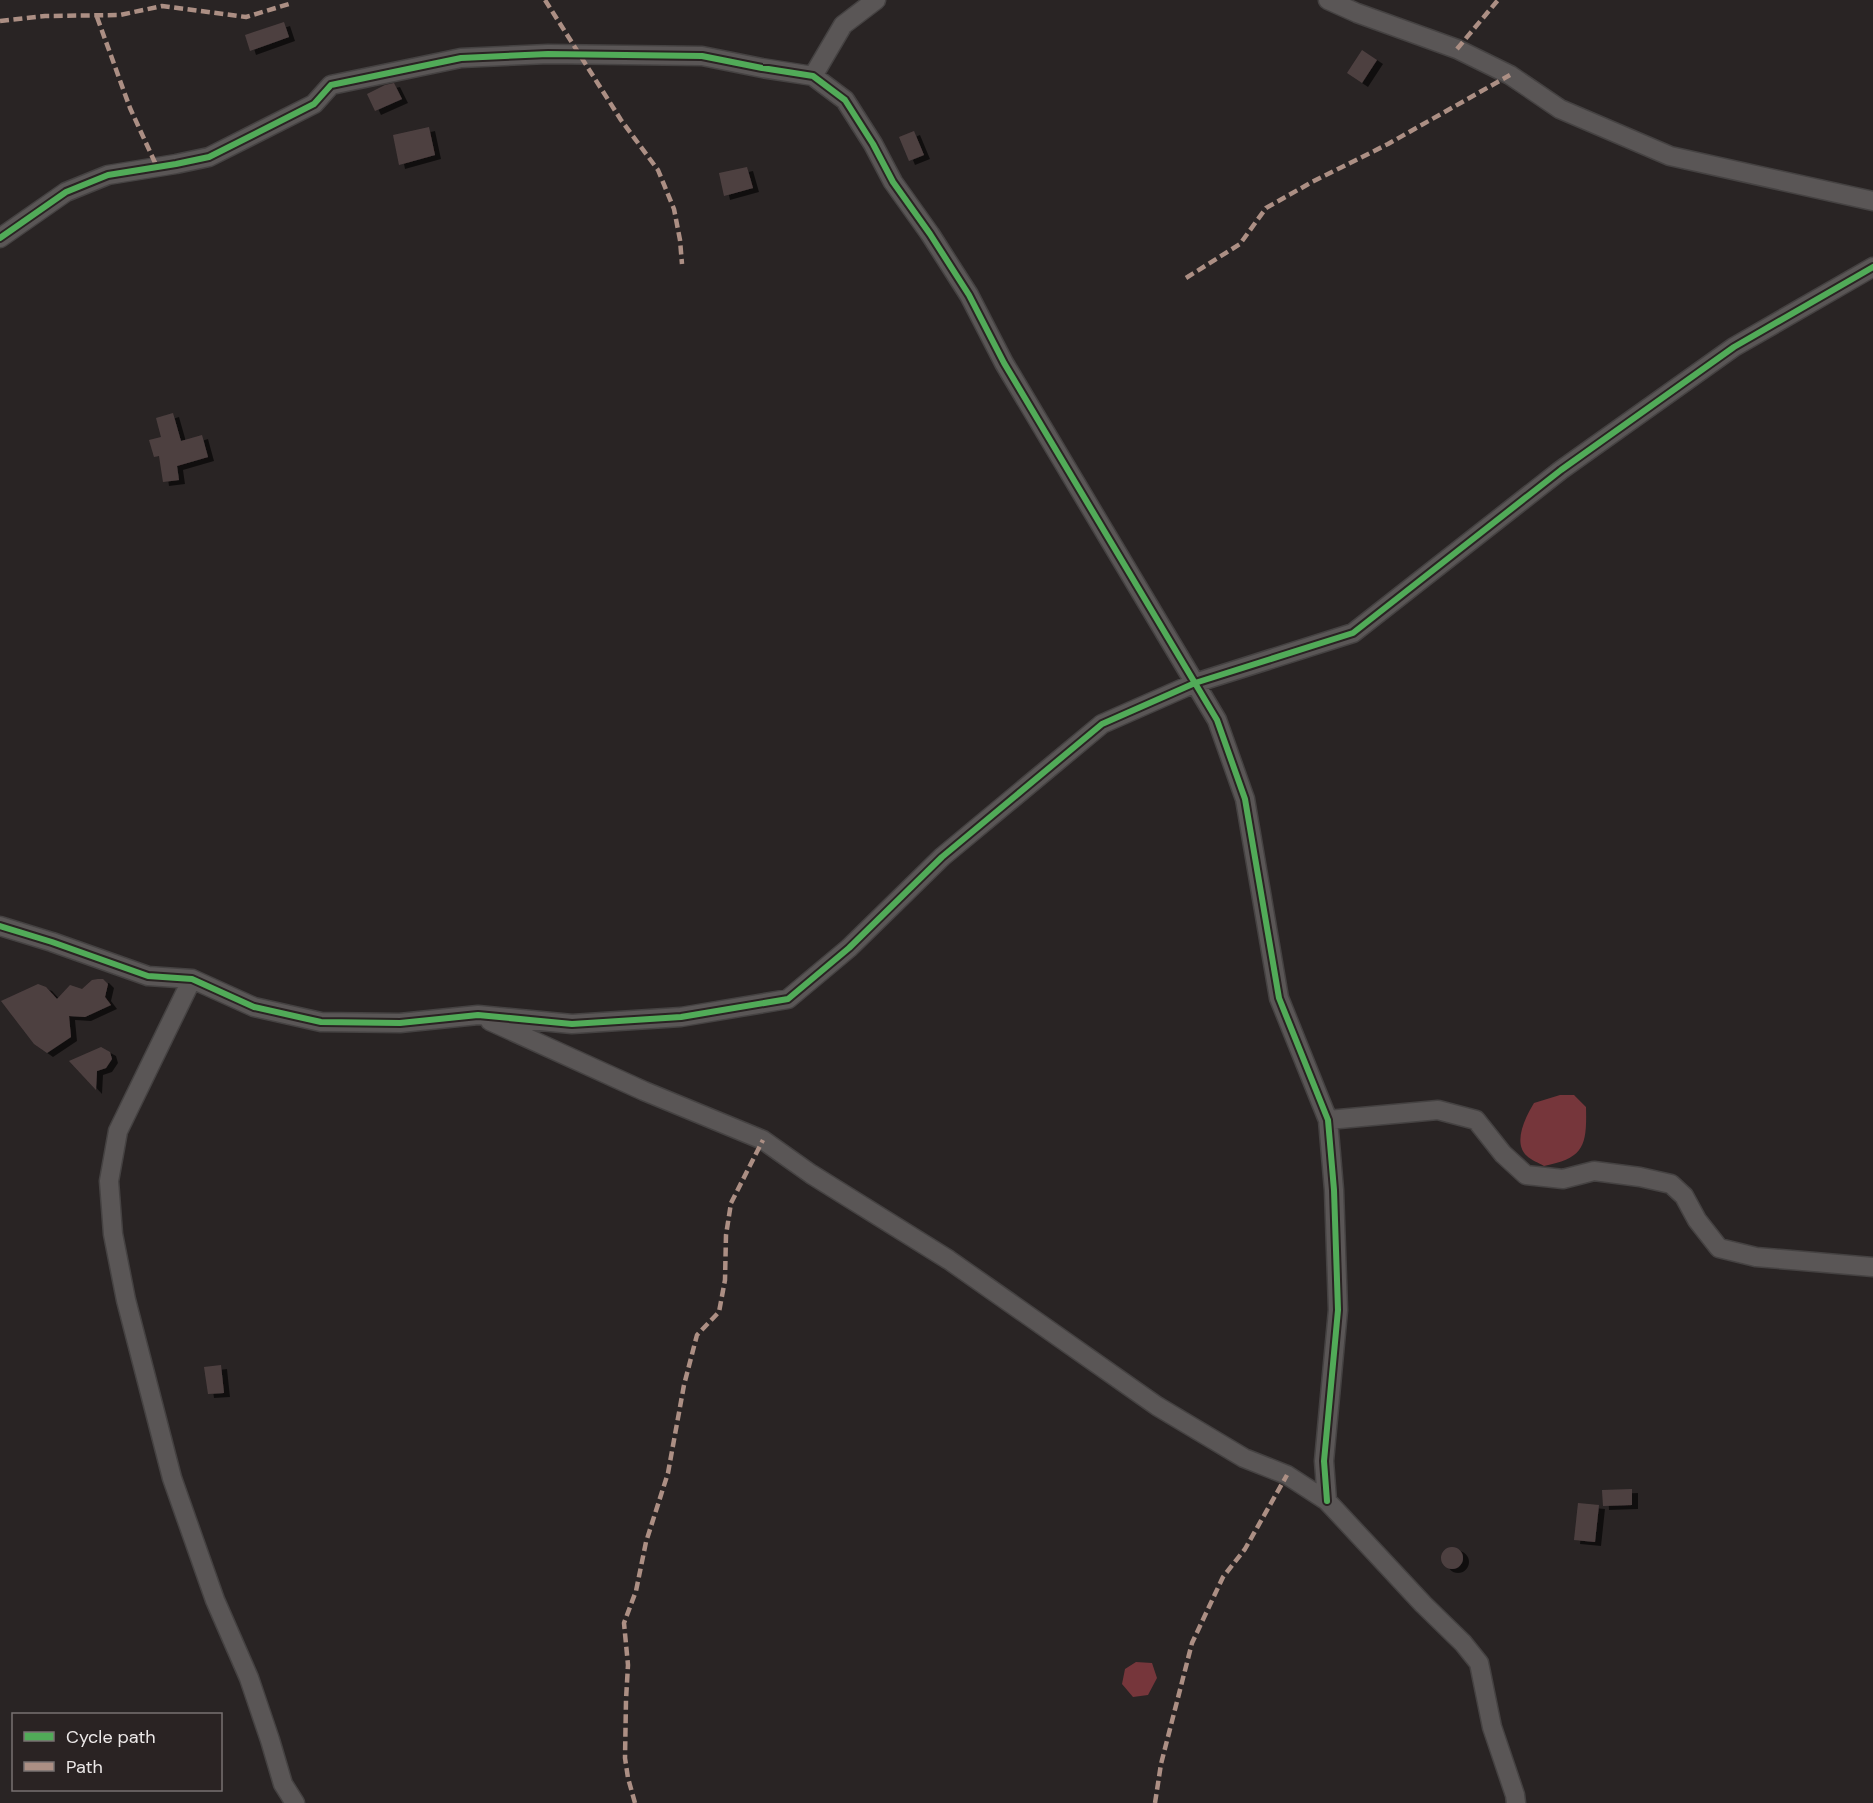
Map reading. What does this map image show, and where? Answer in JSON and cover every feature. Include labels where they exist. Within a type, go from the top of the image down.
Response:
[{"type":"street","points":[[813,76],[843,25],[876,0]]},
{"type":"street","points":[[1328,0],[1357,13],[1457,49],[1510,75],[1560,109],[1670,156],[1873,201]]},
{"type":"street","points":[[0,238],[66,192],[108,175],[209,157],[315,104],[332,85],[461,58],[548,54],[702,56],[813,76],[844,100],[873,144],[893,183],[930,234],[969,295],[1010,373],[1195,683],[1216,720],[1245,799],[1279,998],[1328,1120],[1334,1190],[1338,1310],[1324,1461],[1327,1501]]},
{"type":"street","points":[[0,926],[148,976],[192,979],[254,1007],[321,1022],[400,1023],[478,1015],[572,1024],[681,1017],[788,999],[849,948],[942,857],[1102,724],[1195,683],[1353,633],[1561,470],[1734,347],[1873,267]]},
{"type":"street","points":[[192,979],[118,1131],[109,1181],[113,1234],[126,1300],[172,1478],[215,1600],[252,1688],[283,1784],[295,1803]]},
{"type":"street","points":[[478,1015],[644,1091],[763,1140],[811,1174],[949,1260],[1157,1406],[1244,1458],[1287,1475],[1327,1501],[1423,1604],[1463,1643],[1479,1664],[1492,1726],[1515,1800]]},
{"type":"street","points":[[1328,1120],[1438,1110],[1476,1120],[1503,1154],[1526,1175],[1563,1179],[1594,1171],[1671,1184],[1683,1196],[1697,1220],[1719,1248],[1756,1257],[1873,1267]]},
{"type":"shaded area","points":[[1560,1095],[1574,1095],[1586,1107],[1584,1141],[1575,1154],[1568,1159],[1544,1166],[1523,1151],[1522,1129],[1534,1103]]},
{"type":"shaded area","points":[[1136,1662],[1152,1663],[1157,1678],[1148,1695],[1133,1697],[1122,1684],[1125,1669]]},
{"type":"building","points":[[284,22],[289,37],[250,51],[245,35]]},
{"type":"building","points":[[1362,50],[1377,60],[1362,83],[1347,73]]},
{"type":"building","points":[[394,83],[402,99],[375,111],[367,94]]},
{"type":"building","points":[[429,127],[435,155],[399,165],[393,135]]},
{"type":"building","points":[[914,131],[924,155],[909,161],[899,137]]},
{"type":"building","points":[[747,167],[753,188],[724,196],[719,173]]},
{"type":"building","points":[[173,413],[181,441],[202,435],[208,457],[177,466],[179,480],[163,482],[159,456],[154,457],[149,440],[161,437],[156,418]]},
{"type":"building","points":[[103,979],[108,984],[105,997],[111,1005],[85,1017],[69,1016],[71,1037],[47,1053],[34,1044],[1,1001],[38,984],[46,987],[57,999],[70,985],[82,989],[92,980]]},
{"type":"building","points":[[101,1047],[110,1052],[112,1059],[106,1068],[97,1071],[96,1090],[69,1061]]},
{"type":"building","points":[[221,1365],[224,1393],[208,1394],[204,1367]]},
{"type":"building","points":[[1632,1489],[1632,1505],[1603,1506],[1602,1490]]},
{"type":"building","points":[[1578,1503],[1599,1505],[1595,1542],[1574,1540]]},
{"type":"building","points":[[1452,1547],[1462,1554],[1463,1558],[1456,1568],[1452,1569],[1442,1562],[1441,1558],[1448,1548]]},
{"type":"marked path","points":[[545,0],[621,120],[658,170],[674,209],[682,264]]},
{"type":"marked path","points":[[1457,49],[1498,0]]},
{"type":"marked path","points":[[0,21],[45,16],[120,15],[162,6],[246,17],[289,4]]},
{"type":"marked path","points":[[97,17],[130,108],[157,167]]},
{"type":"marked path","points":[[1186,278],[1240,244],[1266,208],[1388,144],[1510,75]]},
{"type":"marked path","points":[[635,1803],[625,1758],[628,1665],[624,1623],[636,1591],[646,1542],[668,1473],[684,1385],[697,1335],[719,1312],[725,1280],[726,1235],[731,1203],[763,1140]]},
{"type":"marked path","points":[[1155,1803],[1161,1764],[1192,1643],[1223,1577],[1245,1549],[1287,1475]]},
{"type":"cycle path","points":[[0,238],[66,192],[108,175],[209,157],[314,104],[331,85],[461,58],[548,54],[702,56],[813,76],[845,100],[873,144],[893,182],[969,295],[1004,363],[1217,720],[1245,799],[1279,998],[1328,1120],[1334,1190],[1338,1310],[1324,1461],[1327,1501]]},
{"type":"cycle path","points":[[0,926],[148,976],[192,979],[254,1007],[321,1022],[400,1023],[478,1015],[572,1024],[681,1017],[788,999],[849,948],[942,857],[1102,724],[1195,683],[1353,633],[1561,470],[1734,347],[1873,267]]}]
